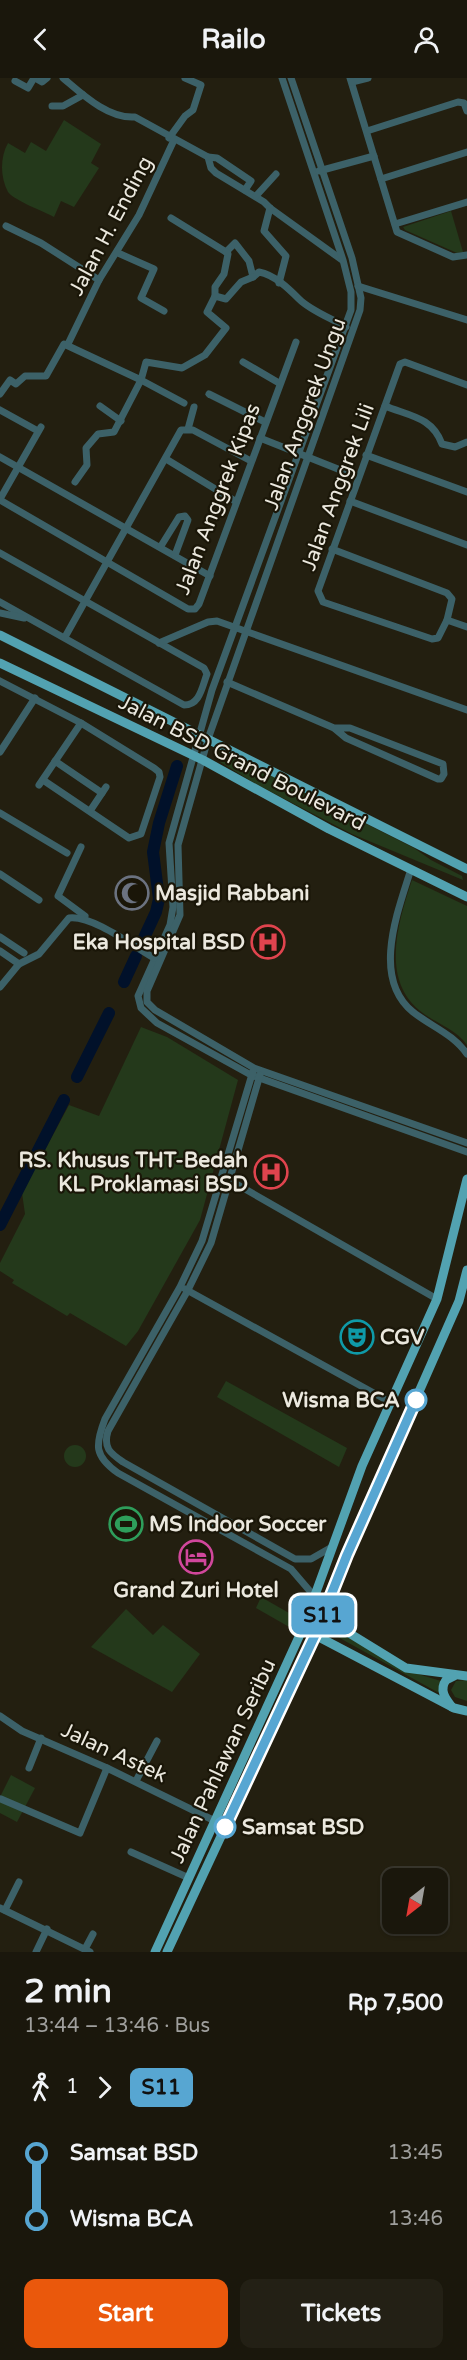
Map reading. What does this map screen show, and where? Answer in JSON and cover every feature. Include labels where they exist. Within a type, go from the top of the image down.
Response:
[{"type":"main road","name":"Jalan BSD Grand Boulevard","points":[[0,635],[467,869]]},
{"type":"main road","name":"Jalan BSD Grand Boulevard","points":[[0,663],[199,758],[256,791],[467,897]]},
{"type":"main road","points":[[457,892],[467,887]]},
{"type":"main road","name":"Jalan Pahlawan Seribu","points":[[155,1952],[303,1629],[362,1466],[436,1299],[467,1181]]},
{"type":"main road","name":"Jalan Pahlawan Seribu","points":[[167,1952],[315,1635],[347,1555],[463,1303],[467,1270]]},
{"type":"main road","points":[[323,1617],[406,1668],[467,1676]]},
{"type":"main road","points":[[315,1635],[466,1713]]},
{"type":"main road","points":[[454,1676],[446,1680],[442,1688],[444,1696],[454,1708]]},
{"type":"street","points":[[15,81],[28,88],[34,78],[42,82],[47,78]]},
{"type":"street","points":[[63,78],[83,95],[124,118],[135,117],[172,139],[208,157],[217,158],[251,181],[245,190]]},
{"type":"street","name":"Jalan H. Ending","points":[[0,394],[10,380],[16,384],[25,376],[46,376],[60,348],[68,344],[99,280],[118,253],[160,173],[172,139],[185,116],[193,110],[201,85],[186,78]]},
{"type":"street","name":"Jalan Anggrek Ungu","points":[[164,947],[173,907],[169,843],[199,758],[235,628],[345,327],[352,301],[343,260],[282,78]]},
{"type":"street","name":"Jalan Anggrek Ungu","points":[[204,736],[227,682],[360,310],[359,286],[291,78]]},
{"type":"street","points":[[368,78],[351,80],[399,234],[453,257],[467,255]]},
{"type":"street","points":[[52,106],[63,106],[83,95]]},
{"type":"street","points":[[367,130],[458,102],[464,103],[467,111]]},
{"type":"street","points":[[381,179],[467,152]]},
{"type":"street","points":[[314,172],[374,156]]},
{"type":"street","points":[[208,157],[211,168],[216,173],[256,196],[343,260]]},
{"type":"street","points":[[256,196],[276,174]]},
{"type":"street","points":[[395,224],[467,202]]},
{"type":"street","points":[[270,208],[264,231],[286,256],[279,283]]},
{"type":"street","points":[[171,218],[226,252]]},
{"type":"street","points":[[6,226],[40,243],[99,280]]},
{"type":"street","points":[[75,482],[87,465],[86,448],[94,436],[114,432],[141,380],[146,362],[182,368],[205,355],[226,328],[207,314],[215,296],[214,289],[227,264],[226,252],[233,244],[238,245],[249,261],[253,277]]},
{"type":"street","points":[[118,253],[154,269],[141,298],[164,311]]},
{"type":"street","points":[[215,296],[226,299],[241,282],[263,273],[292,290],[300,300],[345,327]]},
{"type":"street","points":[[349,283],[466,318]]},
{"type":"street","name":"Jalan Anggrek Kipas","points":[[107,562],[191,610],[198,607],[279,382],[296,342]]},
{"type":"street","points":[[68,344],[117,371],[141,380],[184,403]]},
{"type":"street","points":[[243,362],[279,382]]},
{"type":"street","name":"Jalan Anggrek Lili","points":[[447,620],[438,638],[432,639],[323,602],[318,591],[399,366],[403,362],[467,385]]},
{"type":"street","points":[[209,394],[265,422]]},
{"type":"street","points":[[100,406],[121,420]]},
{"type":"street","points":[[385,406],[430,423],[437,432],[441,444],[455,447],[467,442]]},
{"type":"street","points":[[191,429],[194,407]]},
{"type":"street","points":[[0,410],[39,429],[0,500],[107,562]]},
{"type":"street","points":[[65,637],[181,430],[191,429],[250,461]]},
{"type":"street","points":[[260,438],[297,455],[358,477]]},
{"type":"street","points":[[366,455],[467,492]]},
{"type":"street","points":[[0,457],[161,546],[210,576]]},
{"type":"street","points":[[166,459],[235,501]]},
{"type":"street","points":[[350,501],[467,545]]},
{"type":"street","points":[[161,546],[179,517],[185,516],[188,520],[175,555]]},
{"type":"street","points":[[332,549],[447,592],[452,599],[447,620],[467,627]]},
{"type":"street","points":[[0,553],[204,668],[207,674],[197,701],[192,705],[184,705],[0,602]]},
{"type":"street","points":[[0,613],[30,619]]},
{"type":"street","points":[[159,643],[208,622],[217,621],[467,710]]},
{"type":"street","points":[[0,681],[81,723],[154,768],[160,777],[141,834],[137,837],[129,838],[90,811],[41,783],[81,723]]},
{"type":"street","points":[[227,682],[334,728],[346,738],[438,779],[441,779],[444,774],[443,764],[350,728],[334,728]]},
{"type":"street","points":[[0,752],[35,698]]},
{"type":"street","points":[[55,761],[104,790],[90,811]]},
{"type":"street","points":[[0,813],[67,853]]},
{"type":"street","points":[[81,848],[58,896],[91,922]]},
{"type":"street","points":[[411,869],[396,920],[391,952],[394,984],[404,1002],[413,1012],[450,1035],[467,1054]]},
{"type":"street","points":[[0,874],[39,900]]},
{"type":"street","points":[[0,987],[19,964],[39,954],[69,918],[80,917],[91,922],[154,958]]},
{"type":"street","points":[[0,937],[24,953]]},
{"type":"street","points":[[164,947],[154,958],[139,989],[139,1003],[145,1013],[157,1023],[253,1071],[372,1118],[467,1152]]},
{"type":"street","points":[[164,947],[147,992],[147,1002],[155,1010],[253,1071]]},
{"type":"street","points":[[0,951],[19,964]]},
{"type":"street","points":[[253,1071],[202,1241],[180,1287],[105,1419],[98,1436],[101,1457],[118,1473],[291,1569],[315,1597]]},
{"type":"street","points":[[261,1074],[375,1110],[467,1143]]},
{"type":"street","points":[[261,1074],[211,1243],[188,1290],[108,1431],[106,1442],[108,1450],[123,1462],[296,1559],[311,1559],[334,1546]]},
{"type":"street","points":[[372,1118],[375,1110]]},
{"type":"street","points":[[231,1181],[436,1299]]},
{"type":"street","points":[[180,1287],[390,1402]]},
{"type":"street","points":[[101,1457],[108,1450]]},
{"type":"street","points":[[291,1569],[296,1559]]},
{"type":"street","name":"Jalan Astek","points":[[0,1716],[10,1724],[136,1781],[215,1821]]},
{"type":"street","points":[[28,1768],[41,1738]]},
{"type":"street","points":[[136,1781],[157,1741]]},
{"type":"street","points":[[1,1799],[80,1833],[107,1768]]},
{"type":"street","points":[[131,1852],[189,1878]]},
{"type":"street","points":[[20,1882],[2,1909],[88,1951],[93,1934]]},
{"type":"street","points":[[36,1952],[46,1929]]},
{"type":"green space","points":[[64,120],[101,144],[91,163],[99,168],[74,207],[61,201],[54,217],[8,192],[2,174],[2,161],[8,143],[25,153],[31,142],[46,151]]},
{"type":"green space","points":[[451,211],[463,252],[457,253],[405,230],[403,227]]},
{"type":"green space","points":[[222,751],[414,848],[462,876],[463,880],[352,834],[256,784],[220,762],[218,754]]},
{"type":"green space","points":[[412,880],[467,906],[467,1045],[457,1034],[419,1010],[407,997],[400,981],[396,965],[398,930]]},
{"type":"green space","points":[[141,1027],[167,1037],[238,1080],[200,1220],[138,1331],[126,1346],[70,1313],[67,1316],[12,1283],[14,1280],[0,1271],[0,1263],[25,1214],[22,1193],[69,1105],[99,1116]]},
{"type":"green space","points":[[226,1381],[347,1448],[339,1467],[217,1397]]},
{"type":"green space","points":[[75,1445],[85,1452],[86,1456],[79,1466],[75,1467],[65,1460],[64,1456],[71,1446]]},
{"type":"green space","points":[[261,1597],[296,1617],[291,1628],[256,1608]]},
{"type":"green space","points":[[126,1609],[153,1635],[163,1625],[200,1654],[172,1692],[91,1647]]},
{"type":"green space","points":[[329,1627],[408,1671],[441,1681],[439,1693],[327,1631]]},
{"type":"green space","points":[[467,1680],[467,1701],[455,1697],[451,1690],[456,1681]]},
{"type":"green space","points":[[11,1775],[35,1788],[17,1822],[0,1813],[0,1797]]},
{"type":"waterway","points":[[143,940],[156,912],[159,899],[153,852],[159,823],[177,766]]},
{"type":"waterway","points":[[124,982],[136,956]]},
{"type":"waterway","points":[[77,1077],[109,1013]]},
{"type":"waterway","points":[[0,1225],[64,1100]]},
{"type":"bus line","name":"S11","points":[[225,1827],[315,1635],[347,1555],[416,1400]]},
{"type":"place","name":"Masjid Rabbani","points":[[132,893]]},
{"type":"place","name":"Eka Hospital BSD","points":[[268,942]]},
{"type":"place","name":"RS. Khusus THT-Bedah KL Proklamasi BSD","points":[[271,1172]]},
{"type":"place","name":"CGV","points":[[357,1337]]},
{"type":"place","name":"Wisma BCA","points":[[416,1400]]},
{"type":"place","name":"MS Indoor Soccer","points":[[126,1524]]},
{"type":"place","name":"Grand Zuri Hotel","points":[[196,1557]]},
{"type":"place","name":"Samsat BSD","points":[[225,1827]]}]
